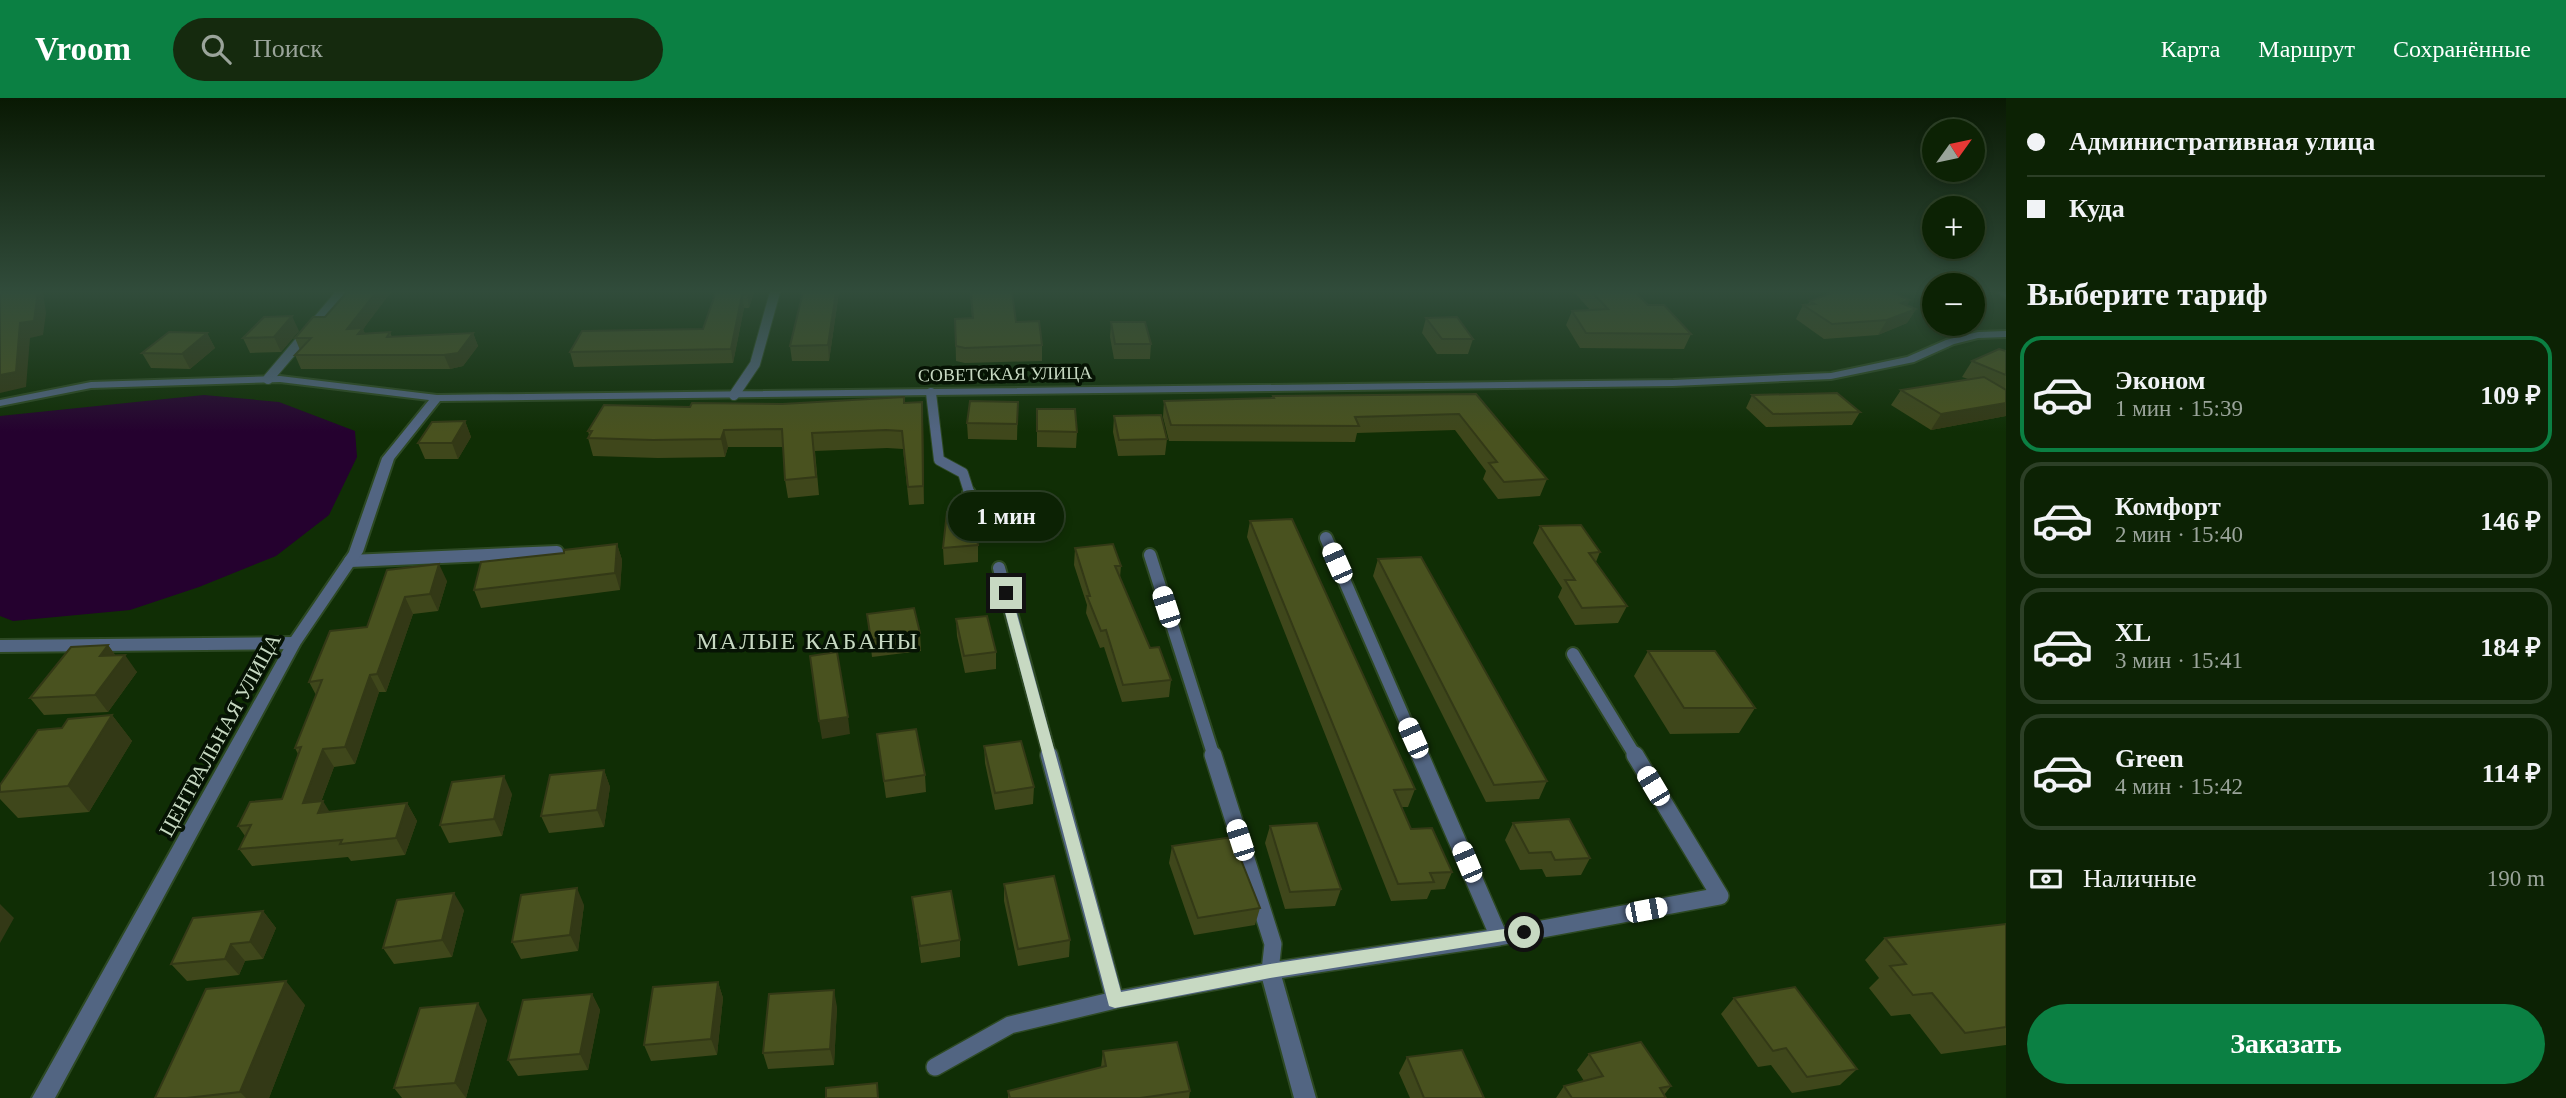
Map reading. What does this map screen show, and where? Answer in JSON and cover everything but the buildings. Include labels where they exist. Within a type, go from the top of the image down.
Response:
[{"type":"street","name":"СОВЕТСКАЯ УЛИЦА","points":[[0,403],[91,385],[268,379],[437,398],[1646,384],[1831,376],[1910,360],[1963,339]]},
{"type":"street","name":"ЦЕНТРАЛЬНАЯ УЛИЦА","points":[[43,1098],[294,643],[356,552],[388,458],[437,398]]},
{"type":"street","points":[[1270,971],[1305,1098]]},
{"type":"lane","points":[[268,379],[302,339]]},
{"type":"lane","points":[[734,395],[755,364],[762,339]]},
{"type":"lane","points":[[932,393],[939,460],[962,473],[975,511]]},
{"type":"lane","points":[[1326,538],[1499,937]]},
{"type":"lane","points":[[350,561],[557,552]]},
{"type":"lane","points":[[1150,555],[1273,944],[1270,971]]},
{"type":"lane","points":[[999,568],[1115,1000]]},
{"type":"lane","points":[[0,646],[294,643]]},
{"type":"lane","points":[[934,1067],[1010,1025],[1115,1000],[1270,971],[1499,937],[1720,896],[1573,654]]},
{"type":"shaded area","points":[[204,395],[279,402],[355,431],[357,457],[329,515],[276,556],[199,587],[130,610],[13,621],[0,616],[0,416]]},
{"type":"district","name":"МАЛЫЕ КАБАНЫ","points":[[808,641]]},
{"type":"route","points":[[1006,593],[1115,1000],[1270,971],[1524,932]]}]
